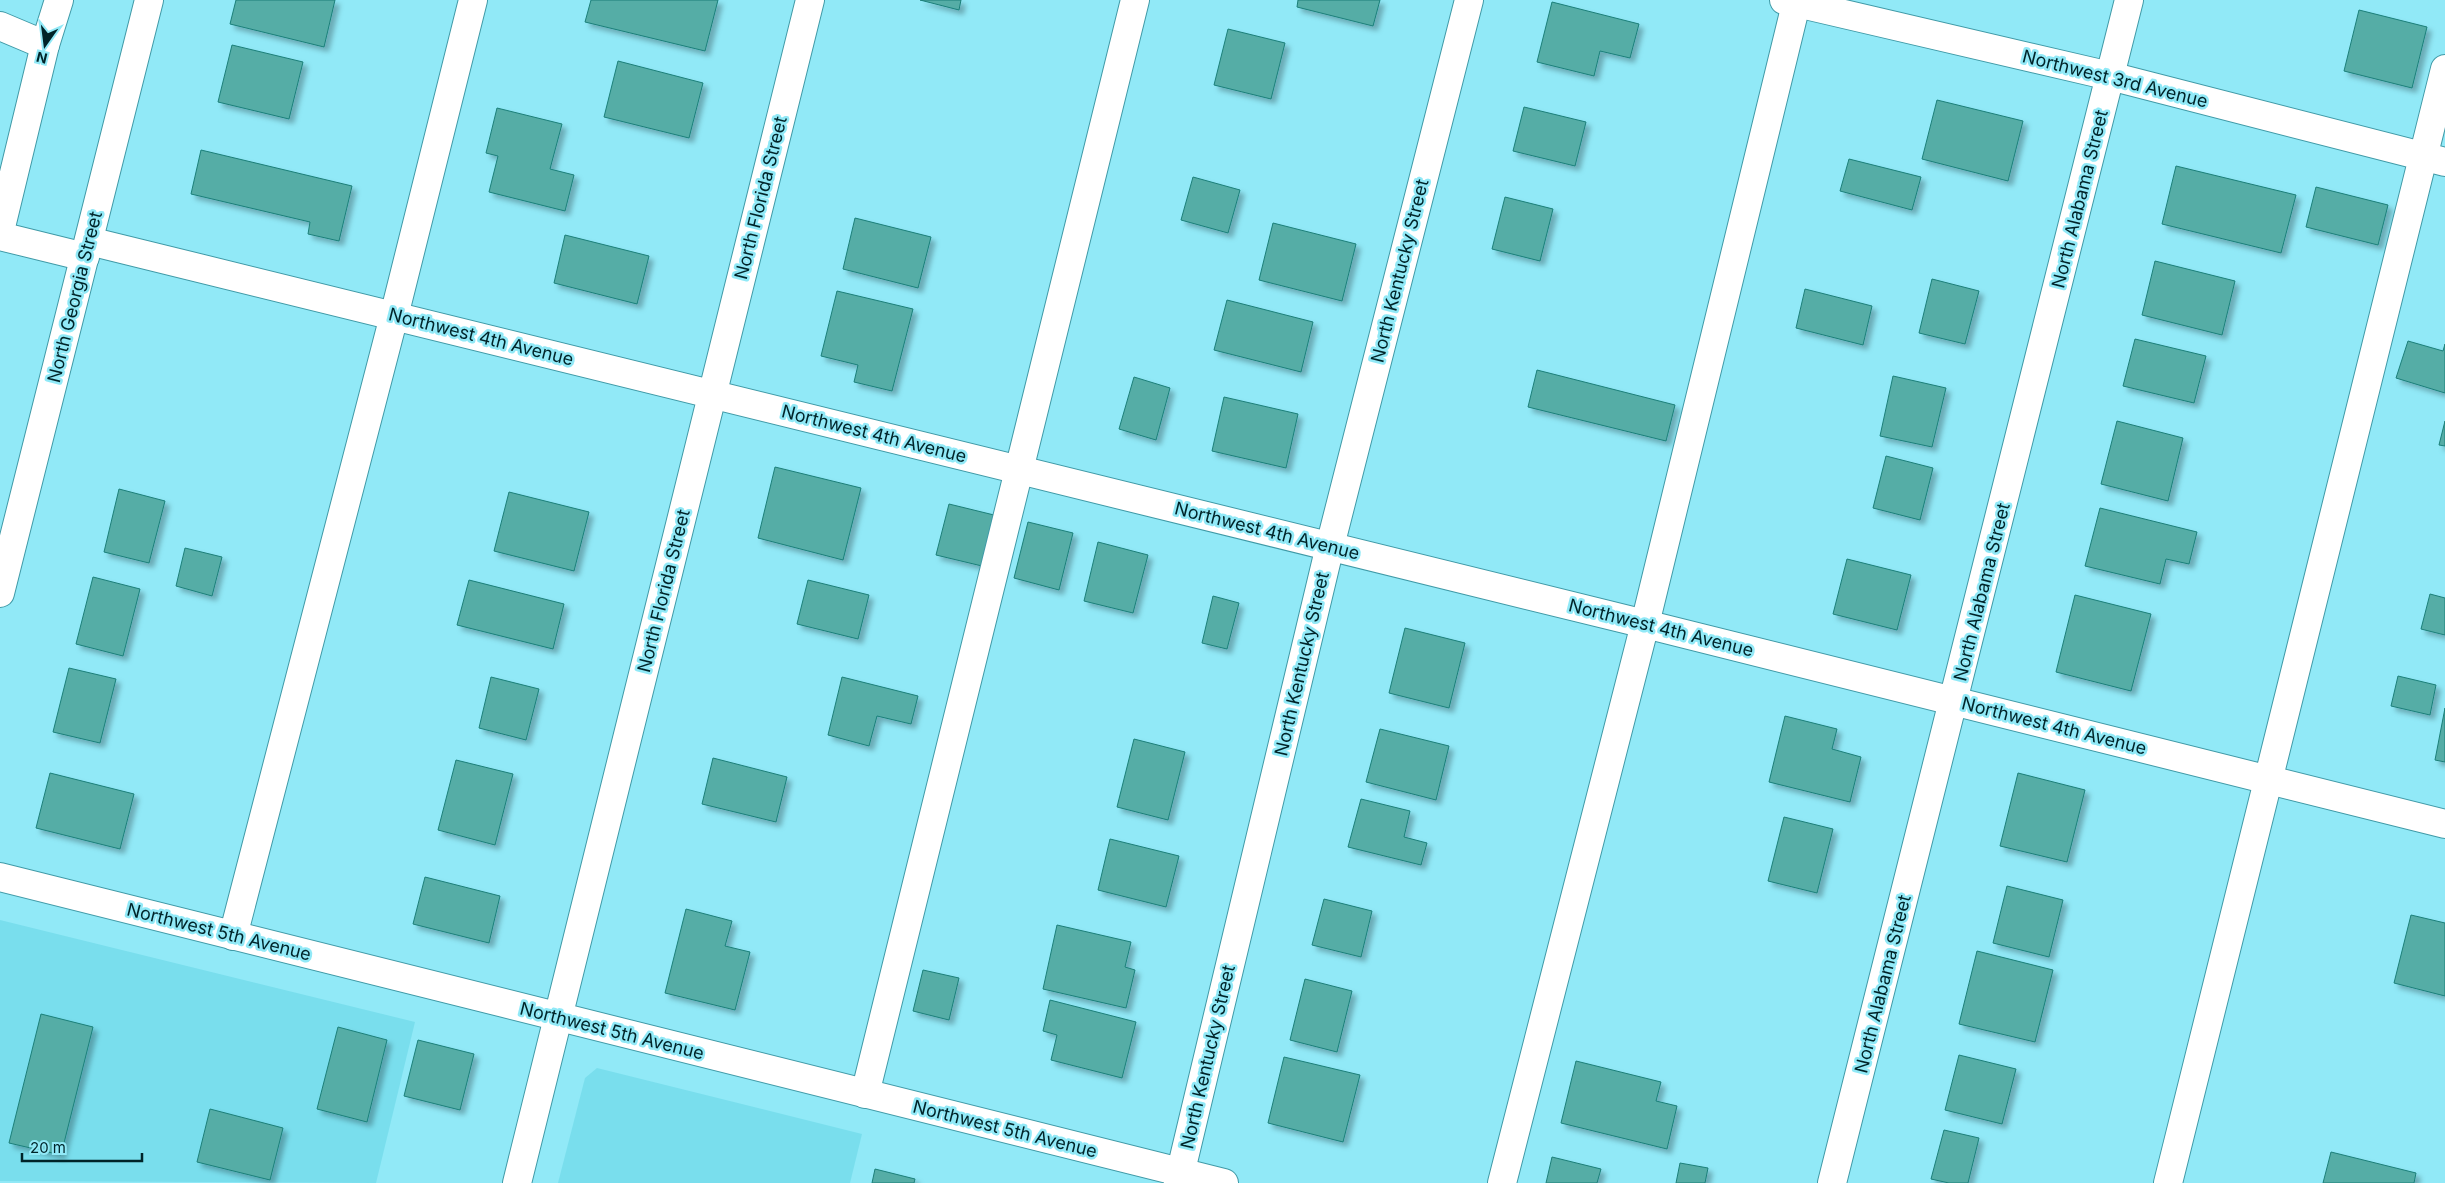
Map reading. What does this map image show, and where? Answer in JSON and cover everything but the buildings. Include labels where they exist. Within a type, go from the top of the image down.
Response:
[{"type":"street","points":[[0,231],[45,46],[59,0]]},
{"type":"street","name":"North Georgia Street","points":[[0,593],[150,0]]},
{"type":"street","points":[[233,936],[394,316],[473,0]]},
{"type":"street","name":"North Florida Street","points":[[517,1183],[810,0]]},
{"type":"street","points":[[865,1094],[1135,0]]},
{"type":"street","name":"North Kentucky Street","points":[[1179,1178],[1330,546],[1469,0]]},
{"type":"street","name":"North Alabama Street","points":[[1832,1183],[1955,701],[2130,0]]},
{"type":"street","points":[[1502,1183],[1645,624],[1793,1]]},
{"type":"street","name":"Northwest 3rd Avenue","points":[[1793,1],[2110,76],[2434,159]]},
{"type":"street","points":[[0,26],[45,46]]},
{"type":"street","points":[[2168,1183],[2268,780],[2434,159],[2445,69]]},
{"type":"street","name":"Northwest 4th Avenue","points":[[0,236],[87,249],[394,316],[1645,624],[2445,824]]},
{"type":"street","name":"Northwest 5th Avenue","points":[[0,877],[865,1094],[1179,1178],[1224,1183]]},
{"type":"shaded area","points":[[0,920],[415,1022],[376,1183],[0,1181]]},
{"type":"shaded area","points":[[597,1068],[862,1134],[850,1183],[558,1183],[585,1078]]}]
